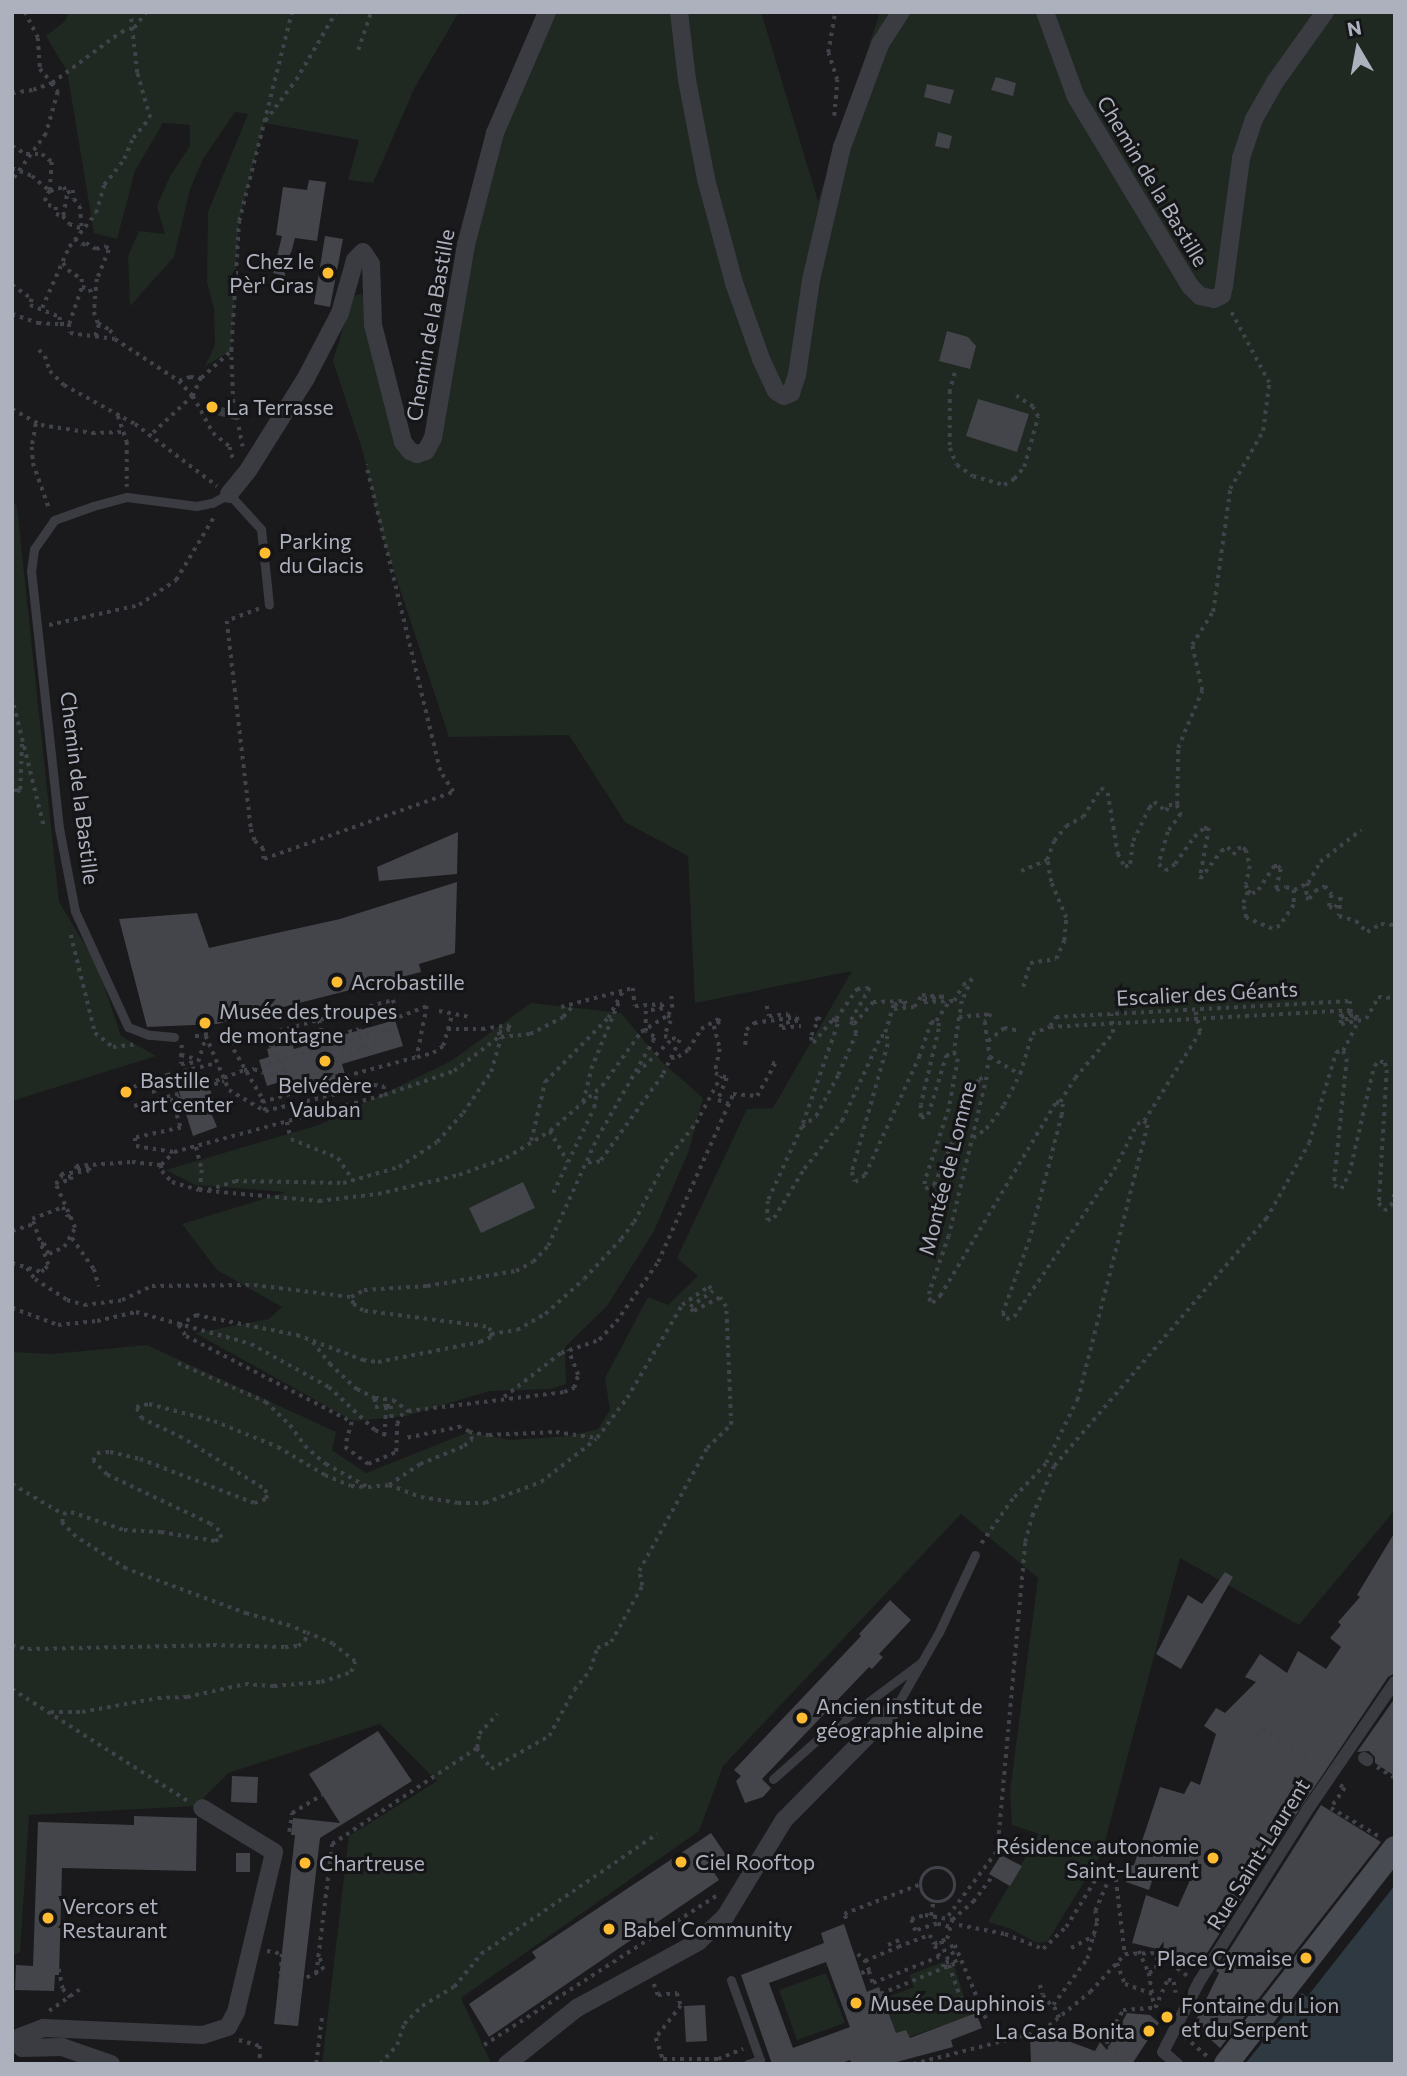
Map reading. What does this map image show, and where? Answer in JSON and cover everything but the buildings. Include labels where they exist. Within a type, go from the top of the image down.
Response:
[{"type":"main road","points":[[1226,2064],[1391,1845]]},
{"type":"street","name":"Chemin de la Bastille","points":[[229,494],[249,469],[306,378],[340,313],[355,260],[363,252],[371,264],[373,325],[404,442],[410,451],[417,454],[426,451],[433,438],[466,245],[495,133],[547,12]]},
{"type":"street","points":[[679,12],[691,104],[706,179],[734,283],[761,359],[776,391],[784,396],[791,393],[797,375],[811,280],[842,147],[880,44],[901,12]]},
{"type":"street","name":"Chemin de la Bastille","points":[[1045,12],[1076,97],[1190,286],[1200,296],[1214,299],[1222,295],[1241,158],[1254,119],[1275,82],[1325,12]]},
{"type":"street","name":"Rue Saint-Laurent","points":[[1177,2064],[1163,2052],[1199,1982],[1330,1777],[1395,1682]]},
{"type":"street","points":[[507,2064],[577,2008],[698,1942],[725,1917],[784,1820],[896,1707]]},
{"type":"street","points":[[111,2064],[62,2048],[22,2048],[20,2037],[44,2028],[203,2035],[228,2028],[236,2012],[274,1852],[202,1808]]},
{"type":"lane","points":[[217,410],[236,415]]},
{"type":"lane","points":[[54,520],[127,497],[196,506],[212,503],[229,494],[261,529],[269,605]]},
{"type":"lane","name":"Chemin de la Bastille","points":[[54,520],[34,549],[31,571],[59,828],[75,911],[128,1027],[170,1036]]},
{"type":"lane","points":[[896,1707],[922,1662],[975,1555]]},
{"type":"lane","points":[[773,1779],[817,1740],[922,1662]]},
{"type":"lane","points":[[731,1980],[760,2060],[748,2064]]},
{"type":"path","points":[[12,181],[46,134],[58,95],[40,69],[38,37],[26,12]]},
{"type":"path","points":[[42,308],[75,239],[96,213],[112,171],[150,118],[137,73],[134,27],[130,12]]},
{"type":"path","points":[[12,93],[33,90],[52,83],[121,32],[134,27],[146,12]]},
{"type":"path","points":[[249,469],[236,415],[231,351],[239,221],[292,12]]},
{"type":"path","points":[[264,123],[296,80],[336,12]]},
{"type":"path","points":[[358,51],[371,12]]},
{"type":"path","points":[[833,120],[837,80],[828,53],[835,12]]},
{"type":"path","points":[[12,146],[26,154],[42,154],[52,162],[50,191],[45,198],[48,205],[56,207],[56,214],[82,229]]},
{"type":"path","points":[[12,168],[18,173],[32,176],[50,191]]},
{"type":"path","points":[[50,191],[64,187],[67,193],[63,216]]},
{"type":"path","points":[[67,193],[73,190],[74,199],[80,206],[82,229]]},
{"type":"path","points":[[75,239],[82,245],[86,243],[96,249],[106,246],[109,250],[103,260],[93,297]]},
{"type":"path","points":[[62,262],[68,270],[82,279],[82,287],[69,324],[70,333],[115,339],[178,381],[193,396],[213,433],[230,447],[230,455],[249,469]]},
{"type":"path","points":[[12,285],[32,299],[30,305],[42,308],[47,315],[60,317],[60,324]]},
{"type":"path","points":[[82,287],[90,289],[99,324],[110,330],[115,339]]},
{"type":"path","points":[[1222,295],[1269,383],[1263,431],[1230,489],[1213,612],[1192,645],[1202,691],[1178,748],[1177,805],[1181,814],[1168,832],[1159,864],[1165,872],[1175,864],[1195,837],[1205,828],[1209,828],[1208,848],[1200,879],[1205,876],[1212,861],[1221,851],[1228,847],[1233,855],[1243,848],[1247,850],[1250,866],[1246,885],[1248,891],[1243,904],[1247,918],[1272,929],[1280,926],[1294,905],[1294,890]]},
{"type":"path","points":[[12,314],[38,323],[69,324]]},
{"type":"path","points":[[95,336],[99,324]]},
{"type":"path","points":[[37,626],[67,622],[139,605],[176,580],[229,494],[118,414],[60,381],[39,350]]},
{"type":"path","points":[[149,437],[193,396],[201,377],[231,351]]},
{"type":"path","points":[[955,373],[950,391],[950,449],[957,465],[973,477],[1004,485],[1014,479],[1024,467],[1038,417],[1032,407],[1016,396]]},
{"type":"path","points":[[178,381],[201,377]]},
{"type":"path","points":[[12,409],[36,424],[92,433],[124,432]]},
{"type":"path","points":[[118,414],[128,448],[127,497]]},
{"type":"path","points":[[36,424],[32,447],[33,463],[54,520]]},
{"type":"path","points":[[269,605],[227,621],[251,829],[255,841],[265,853],[264,859],[453,792],[440,771],[366,465]]},
{"type":"path","points":[[12,697],[45,829]]},
{"type":"path","points":[[12,781],[17,792],[20,790],[22,737]]},
{"type":"path","points":[[1024,987],[1030,963],[1056,959],[1064,941],[1066,918],[1051,882],[1047,860],[1055,841],[1066,826],[1083,817],[1101,788],[1108,793],[1118,854],[1125,867],[1130,864],[1133,841],[1154,802],[1166,811],[1169,805],[1177,805]]},
{"type":"path","points":[[1361,830],[1320,862],[1308,883],[1306,898],[1310,899],[1315,891],[1325,886],[1332,895],[1329,907],[1335,908],[1341,897],[1339,916],[1356,921],[1367,932],[1381,924],[1395,925]]},
{"type":"path","points":[[1021,872],[1047,860]]},
{"type":"path","points":[[1248,891],[1252,894],[1258,891],[1274,866],[1280,869],[1276,890],[1286,887],[1294,890],[1308,883]]},
{"type":"path","points":[[71,934],[95,1033],[113,1047],[138,1044]]},
{"type":"path","points":[[894,1009],[914,1007],[922,995],[944,997],[924,1002],[954,1002],[963,985],[972,979],[959,1017],[954,1052]]},
{"type":"path","points":[[802,1127],[816,1116],[838,1075],[856,1034],[854,1024],[850,1022],[870,988],[866,986],[854,992],[836,1019],[830,1021],[813,1043],[812,1034],[820,1017],[815,1020]]},
{"type":"path","points":[[561,1007],[575,1006],[633,988],[635,1006],[662,1004],[663,1009],[646,1011],[646,1031]]},
{"type":"path","points":[[582,1102],[591,1069],[624,989]]},
{"type":"path","points":[[531,1142],[545,1082],[608,1018],[624,989]]},
{"type":"path","points":[[161,1165],[162,1171],[172,1182],[201,1189],[319,1200],[378,1194],[459,1175],[506,1158],[550,1131],[597,1091],[641,1032],[668,1015],[672,1008],[671,995]]},
{"type":"path","points":[[1339,1011],[1339,1002],[1350,1001],[1351,1013],[1341,1014],[1341,1017],[1357,1016],[1357,1019],[1341,1020],[1341,1024],[1358,1022],[1366,1018],[1378,997],[1395,998]]},
{"type":"path","points":[[265,1111],[230,1044],[393,1000],[399,1017],[427,1006],[417,1057]]},
{"type":"path","points":[[836,1019],[838,1027],[802,1127],[768,1200],[765,1213],[767,1220],[776,1216],[804,1169],[842,1121],[878,1041],[885,1035],[894,1005],[906,1002],[873,1002],[854,1024]]},
{"type":"path","points":[[1329,1002],[1330,1011]]},
{"type":"path","name":"Escalier des Géants","points":[[1058,1017],[1339,1002]]},
{"type":"path","points":[[885,1035],[888,1038],[887,1049],[852,1172],[855,1182],[865,1175],[919,1057],[930,1024],[936,1021],[948,1003]]},
{"type":"path","points":[[1308,1003],[1309,1013]]},
{"type":"path","points":[[1319,1003],[1319,1012]]},
{"type":"path","points":[[1287,1004],[1288,1014]]},
{"type":"path","points":[[1298,1004],[1299,1013]]},
{"type":"path","points":[[1278,1005],[1278,1014]]},
{"type":"path","points":[[151,1081],[162,1104],[180,1097],[177,1115],[181,1128],[135,1138],[136,1146],[174,1152],[384,1095],[454,1071],[500,1036],[530,1034],[563,1017],[575,1006]]},
{"type":"path","points":[[767,1006],[769,1016],[788,1014],[789,1018]]},
{"type":"path","points":[[1256,1006],[1256,1015]]},
{"type":"path","points":[[1267,1006],[1268,1015]]},
{"type":"path","points":[[1236,1007],[1236,1017]]},
{"type":"path","points":[[1246,1007],[1247,1016]]},
{"type":"path","points":[[1226,1008],[1226,1017]]},
{"type":"path","points":[[1205,1009],[1206,1018]]},
{"type":"path","points":[[1216,1009],[1216,1018]]},
{"type":"path","points":[[1184,1010],[1185,1019]]},
{"type":"path","points":[[1111,1014],[1114,1033],[1075,1077],[1060,1101],[1062,1115],[1030,1239],[1003,1313],[1006,1320],[1016,1314],[1114,1170],[1137,1124],[1144,1122],[1200,1032],[1195,1010]]},
{"type":"path","points":[[973,1138],[990,1124],[1020,1074],[1032,1034],[1050,1027],[1350,1010]]},
{"type":"path","points":[[439,1011],[470,1017]]},
{"type":"path","points":[[1173,1011],[1174,1020]]},
{"type":"path","points":[[1154,1012],[1154,1021]]},
{"type":"path","points":[[1164,1012],[1164,1020]]},
{"type":"path","points":[[1132,1013],[1133,1022]]},
{"type":"path","points":[[1143,1013],[1144,1022]]},
{"type":"path","points":[[346,1076],[439,1050],[452,1014]]},
{"type":"path","points":[[959,1017],[991,1014],[985,1022],[990,1056],[985,1075]]},
{"type":"path","points":[[1122,1014],[1122,1023]]},
{"type":"path","points":[[587,1163],[600,1161],[663,1075],[680,1040],[664,1036],[671,1021],[668,1015]]},
{"type":"path","points":[[1090,1015],[1091,1025]]},
{"type":"path","points":[[1100,1015],[1101,1024]]},
{"type":"path","points":[[1079,1016],[1079,1025]]},
{"type":"path","points":[[745,1045],[750,1025],[797,1017],[798,1021],[781,1024],[782,1028],[801,1026]]},
{"type":"path","points":[[1058,1017],[1059,1026]]},
{"type":"path","points":[[1050,1027],[1058,1017]]},
{"type":"path","points":[[1069,1017],[1070,1026]]},
{"type":"path","points":[[671,1058],[688,1050],[701,1029],[718,1019],[720,1022],[714,1026],[720,1049],[715,1073],[727,1078],[718,1100],[729,1104]]},
{"type":"path","points":[[318,1020],[324,1039],[359,1029],[365,1049]]},
{"type":"path","name":"Montée de Lomme","points":[[936,1021],[939,1029],[919,1112],[923,1119],[930,1112],[946,1056],[954,1052],[958,1056],[955,1086],[925,1189],[934,1185],[978,1082],[985,1075]]},
{"type":"path","points":[[947,1916],[975,1884],[995,1855],[999,1844],[1026,1542],[1032,1516],[1054,1466],[1266,1219],[1309,1143],[1333,1056],[1342,1051],[1358,1022]]},
{"type":"path","points":[[204,1024],[206,1036],[229,1090],[265,1111],[374,1085],[384,1086],[384,1095]]},
{"type":"path","points":[[207,1190],[234,1181],[313,1183],[353,1180],[398,1167],[438,1142],[492,1072],[499,1032],[510,1030],[509,1025],[482,1029],[447,1029]]},
{"type":"path","points":[[988,1041],[1004,1028],[1021,1031]]},
{"type":"path","points":[[389,1029],[393,1041],[272,1076],[268,1063],[361,1037],[389,1029]]},
{"type":"path","points":[[351,1297],[355,1292],[364,1290],[444,1284],[508,1273],[527,1266],[548,1246],[597,1138],[654,1037],[646,1031]]},
{"type":"path","points":[[268,1034],[286,1072]]},
{"type":"path","points":[[195,1036],[206,1036]]},
{"type":"path","points":[[181,1064],[198,1062],[206,1036]]},
{"type":"path","points":[[633,1076],[673,1038]]},
{"type":"path","points":[[1342,1051],[1346,1059],[1334,1185],[1337,1190],[1341,1189],[1349,1174],[1374,1066],[1380,1061],[1385,1063],[1387,1070],[1380,1203],[1384,1211],[1391,1206],[1395,1191]]},
{"type":"path","points":[[181,1055],[192,1058]]},
{"type":"path","points":[[990,1056],[1020,1074]]},
{"type":"path","points":[[125,1090],[217,1063]]},
{"type":"path","points":[[504,1397],[568,1350],[589,1345],[605,1335],[653,1271],[733,1094],[757,1096],[775,1064],[767,1063]]},
{"type":"path","points":[[277,1068],[278,1074]]},
{"type":"path","points":[[208,1084],[245,1069],[263,1073]]},
{"type":"path","name":"Montée de Lomme","points":[[985,1075],[987,1083],[949,1236],[929,1295],[932,1303],[940,1296],[1003,1194],[1053,1106],[1060,1101]]},
{"type":"path","points":[[179,1325],[196,1315],[312,1340],[363,1360],[378,1362],[486,1341],[491,1334],[517,1330],[545,1314],[584,1279],[621,1239],[634,1222],[665,1162],[696,1123],[722,1076]]},
{"type":"path","points":[[200,1087],[206,1101],[211,1100],[206,1087],[225,1081]]},
{"type":"path","points":[[262,1101],[296,1091]]},
{"type":"path","points":[[553,1193],[594,1108],[597,1091]]},
{"type":"path","points":[[134,1106],[181,1093]]},
{"type":"path","points":[[288,1122],[290,1139],[338,1158],[353,1180]]},
{"type":"path","points":[[975,1555],[1013,1499],[1046,1464],[1078,1399],[1147,1136],[1148,1125],[1144,1122]]},
{"type":"path","points":[[550,1131],[568,1161]]},
{"type":"path","points":[[196,1147],[202,1170],[201,1189]]},
{"type":"path","points":[[161,1165],[174,1152]]},
{"type":"path","points":[[41,1244],[44,1243],[49,1254],[64,1247],[72,1238],[75,1228],[55,1182],[71,1180],[71,1177],[61,1177],[61,1174],[89,1171],[89,1168],[76,1169],[76,1166],[132,1162],[161,1165]]},
{"type":"path","points":[[12,1263],[41,1272],[48,1265],[32,1219],[63,1207],[68,1217],[71,1216]]},
{"type":"path","points":[[12,1231],[34,1224]]},
{"type":"path","points":[[72,1238],[94,1269],[99,1286]]},
{"type":"path","points":[[27,1268],[35,1279],[66,1300],[84,1305],[122,1300],[152,1286],[187,1283],[261,1285],[351,1297]]},
{"type":"path","points":[[388,1485],[421,1497],[458,1503],[485,1503],[541,1482],[597,1438],[627,1398],[682,1305],[704,1288],[712,1287],[713,1291],[690,1307],[693,1312],[720,1298],[726,1307],[731,1425],[707,1448],[639,1571],[642,1586],[611,1642],[597,1648],[590,1670],[574,1690],[549,1736],[491,1769],[477,1748]]},
{"type":"path","points":[[351,1297],[353,1304],[363,1311],[486,1327],[491,1334]]},
{"type":"path","points":[[12,1308],[58,1325],[97,1321],[136,1312],[251,1344],[329,1387],[384,1436],[390,1437]]},
{"type":"path","points":[[179,1325],[186,1336],[352,1422],[345,1447],[368,1464],[397,1452],[397,1424],[404,1410]]},
{"type":"path","points":[[312,1340],[343,1377],[375,1398],[393,1400],[404,1410],[417,1411],[504,1397],[534,1396],[574,1388],[578,1375],[568,1350]]},
{"type":"path","points":[[178,1363],[266,1402],[290,1425],[305,1446],[326,1464],[368,1487]]},
{"type":"path","points":[[375,1398],[375,1407],[391,1406],[393,1421]]},
{"type":"path","points":[[12,1484],[63,1514],[71,1512],[124,1530],[161,1532],[215,1541],[221,1538],[219,1531],[210,1524],[107,1475],[93,1461],[97,1453],[110,1452],[140,1459],[254,1503],[262,1503],[267,1493],[252,1481],[142,1419],[136,1406],[141,1404],[214,1421],[278,1447],[351,1486],[388,1485],[439,1454],[464,1446],[472,1440],[469,1432]]},
{"type":"path","points":[[384,1436],[386,1406]]},
{"type":"path","points":[[402,1439],[461,1427],[469,1432],[489,1435],[556,1432],[597,1438]]},
{"type":"path","points":[[1046,1464],[1054,1466]]},
{"type":"path","points":[[51,1713],[82,1712],[158,1698],[187,1697],[245,1684],[321,1682],[351,1672],[355,1662],[333,1644],[306,1633],[126,1569],[69,1531],[62,1523],[63,1514]]},
{"type":"path","points":[[12,1646],[28,1649],[214,1645],[285,1647],[298,1646],[305,1641],[306,1633]]},
{"type":"path","points":[[12,1689],[174,1794],[202,1808]]},
{"type":"path","points":[[316,1974],[332,1844],[477,1748],[480,1734],[498,1714]]},
{"type":"path","points":[[1256,1738],[1263,1728],[1330,1777]]},
{"type":"path","points":[[1365,1759],[1395,1778]]},
{"type":"path","points":[[1345,1788],[1331,1808],[1391,1845]]},
{"type":"path","points":[[289,1832],[292,1814],[322,1795]]},
{"type":"path","points":[[380,2064],[397,2045],[404,2024],[422,2006],[454,1987],[481,1954],[657,1834]]},
{"type":"path","points":[[934,1944],[947,1940],[952,1920],[982,1890],[1013,1849]]},
{"type":"path","points":[[932,1868],[944,1868],[953,1875],[956,1886],[951,1896],[942,1902],[933,1902],[926,1898],[921,1884],[923,1876],[932,1868]]},
{"type":"path","points":[[959,1925],[1005,1934],[1038,1950],[1043,1949],[1066,1927],[1098,1876],[1111,1874]]},
{"type":"path","points":[[1052,2006],[1087,1959],[1095,1935],[1095,1911],[1111,1874]]},
{"type":"path","points":[[1111,1874],[1116,1883],[1125,1954]]},
{"type":"path","points":[[846,1919],[844,1914],[921,1884]]},
{"type":"path","points":[[975,1884],[982,1890]]},
{"type":"path","points":[[484,2045],[727,1888]]},
{"type":"path","points":[[930,1916],[933,1902]]},
{"type":"path","points":[[949,1927],[937,1924],[915,1931],[911,1919],[930,1916],[952,1920]]},
{"type":"path","points":[[858,1954],[865,1961],[873,1983],[939,1957],[930,1935],[865,1961]]},
{"type":"path","points":[[1071,1948],[1095,1935]]},
{"type":"path","points":[[888,1945],[904,1938]]},
{"type":"path","points":[[941,1941],[949,1962],[943,1964],[947,1966],[966,2013]]},
{"type":"path","points":[[895,1942],[898,1947]]},
{"type":"path","points":[[880,2017],[873,1997],[956,1963],[950,1947],[955,1945],[988,2023]]},
{"type":"path","points":[[250,1948],[282,1954],[279,2021],[296,2022],[299,1981],[323,1970],[318,1954]]},
{"type":"path","points":[[1139,1951],[1149,1973],[1155,2008]]},
{"type":"path","points":[[913,2064],[1042,2031],[1090,1992],[1125,1954],[1139,1951],[1157,1953],[1187,1976]]},
{"type":"path","points":[[1149,1973],[1156,1969],[1157,1953]]},
{"type":"path","points":[[1117,1963],[1125,1984],[1152,1994]]},
{"type":"path","points":[[59,1969],[63,1989],[70,1997]]},
{"type":"path","points":[[648,1969],[658,1995],[670,1991],[671,1995],[677,1993],[681,2006],[656,2038],[663,2059],[718,2059],[755,2044]]},
{"type":"path","points":[[861,1973],[869,1970]]},
{"type":"path","points":[[1155,2008],[1168,1979],[1174,1982],[1176,1991]]},
{"type":"path","points":[[1040,1985],[1043,1995],[1059,2018]]},
{"type":"path","points":[[42,2017],[79,1990]]},
{"type":"path","points":[[1116,2055],[1107,2044],[1107,2036],[1123,2010],[1155,2008]]},
{"type":"path","points":[[316,2064],[323,2015]]},
{"type":"path","points":[[228,2028],[239,2040],[260,2046],[260,2064]]},
{"type":"path","points":[[1176,2029],[1215,2064]]},
{"type":"shaded area","points":[[69,12],[459,12],[415,87],[373,183],[348,180],[359,140],[264,123],[239,221],[231,351],[205,366],[215,345],[214,309],[207,282],[208,212],[248,114],[235,112],[203,159],[190,189],[174,257],[130,306],[128,256],[139,231],[165,234],[157,206],[170,176],[190,146],[190,125],[163,123],[135,171],[117,239],[94,233],[67,71],[46,36],[65,21]]},
{"type":"shaded area","points":[[547,12],[761,12],[818,201],[880,12],[1395,12],[1395,1510],[1299,1625],[1180,1558],[1102,1853],[1047,1942],[1037,1943],[1011,1929],[988,1922],[1039,1834],[1012,1825],[1010,1791],[1038,1578],[961,1514],[723,1766],[699,1831],[461,1998],[491,2063],[322,2064],[349,1836],[437,1781],[380,1724],[228,1773],[196,1806],[29,1815],[20,1952],[12,1956],[12,1352],[52,1354],[147,1345],[336,1432],[332,1450],[366,1473],[469,1432],[510,1440],[569,1436],[598,1429],[610,1410],[605,1378],[648,1297],[668,1305],[698,1276],[677,1258],[747,1109],[773,1108],[852,971],[695,1003],[688,856],[625,822],[569,735],[449,737],[383,538],[363,452],[333,361],[353,296],[362,294],[403,442],[426,451],[495,133]]},
{"type":"shaded area","points":[[12,500],[17,507],[59,902],[97,965],[121,1036],[156,1056],[12,1101]]},
{"type":"shaded area","points":[[531,1003],[621,1013],[662,1062],[703,1098],[688,1153],[654,1231],[607,1306],[565,1347],[566,1384],[551,1389],[490,1391],[406,1416],[353,1421],[195,1333],[269,1319],[282,1307],[217,1270],[182,1224],[286,1192],[195,1185],[166,1170],[319,1125],[451,1061]]},
{"type":"shaded area","points":[[1395,1885],[1395,2064],[1245,2064],[1302,1993],[1307,1997]]},
{"type":"shaded area","points":[[943,1962],[944,1965],[953,1962],[970,2016],[909,2037],[906,2030],[896,2033],[889,2014],[877,2018],[867,1991],[879,1987],[885,1998],[914,1987],[909,1975]]},
{"type":"shaded area","points":[[826,1973],[845,2023],[797,2040],[779,1990]]},
{"type":"place","name":"Chez le Pèr' Gras","points":[[328,273]]},
{"type":"place","name":"La Terrasse","points":[[212,407]]},
{"type":"place","name":"Parking du Glacis","points":[[265,553]]},
{"type":"place","name":"Acrobastille","points":[[337,982]]},
{"type":"place","name":"Musée des troupes de montagne","points":[[205,1023]]},
{"type":"place","name":"Belvédère Vauban","points":[[325,1061]]},
{"type":"place","name":"Bastille art center","points":[[126,1092]]},
{"type":"place","name":"Ancien institut de géographie alpine","points":[[802,1718]]},
{"type":"place","name":"Résidence autonomie Saint-Laurent","points":[[1213,1858]]},
{"type":"place","name":"Ciel Rooftop","points":[[681,1862]]},
{"type":"place","name":"Chartreuse","points":[[305,1863]]},
{"type":"place","name":"Vercors et Restaurant","points":[[48,1918]]},
{"type":"place","name":"Babel Community","points":[[609,1929]]},
{"type":"place","name":"Place Cymaise","points":[[1306,1958]]},
{"type":"place","name":"Musée Dauphinois","points":[[856,2003]]},
{"type":"place","name":"Fontaine du Lion et du Serpent","points":[[1167,2017]]},
{"type":"place","name":"La Casa Bonita","points":[[1149,2031]]}]
